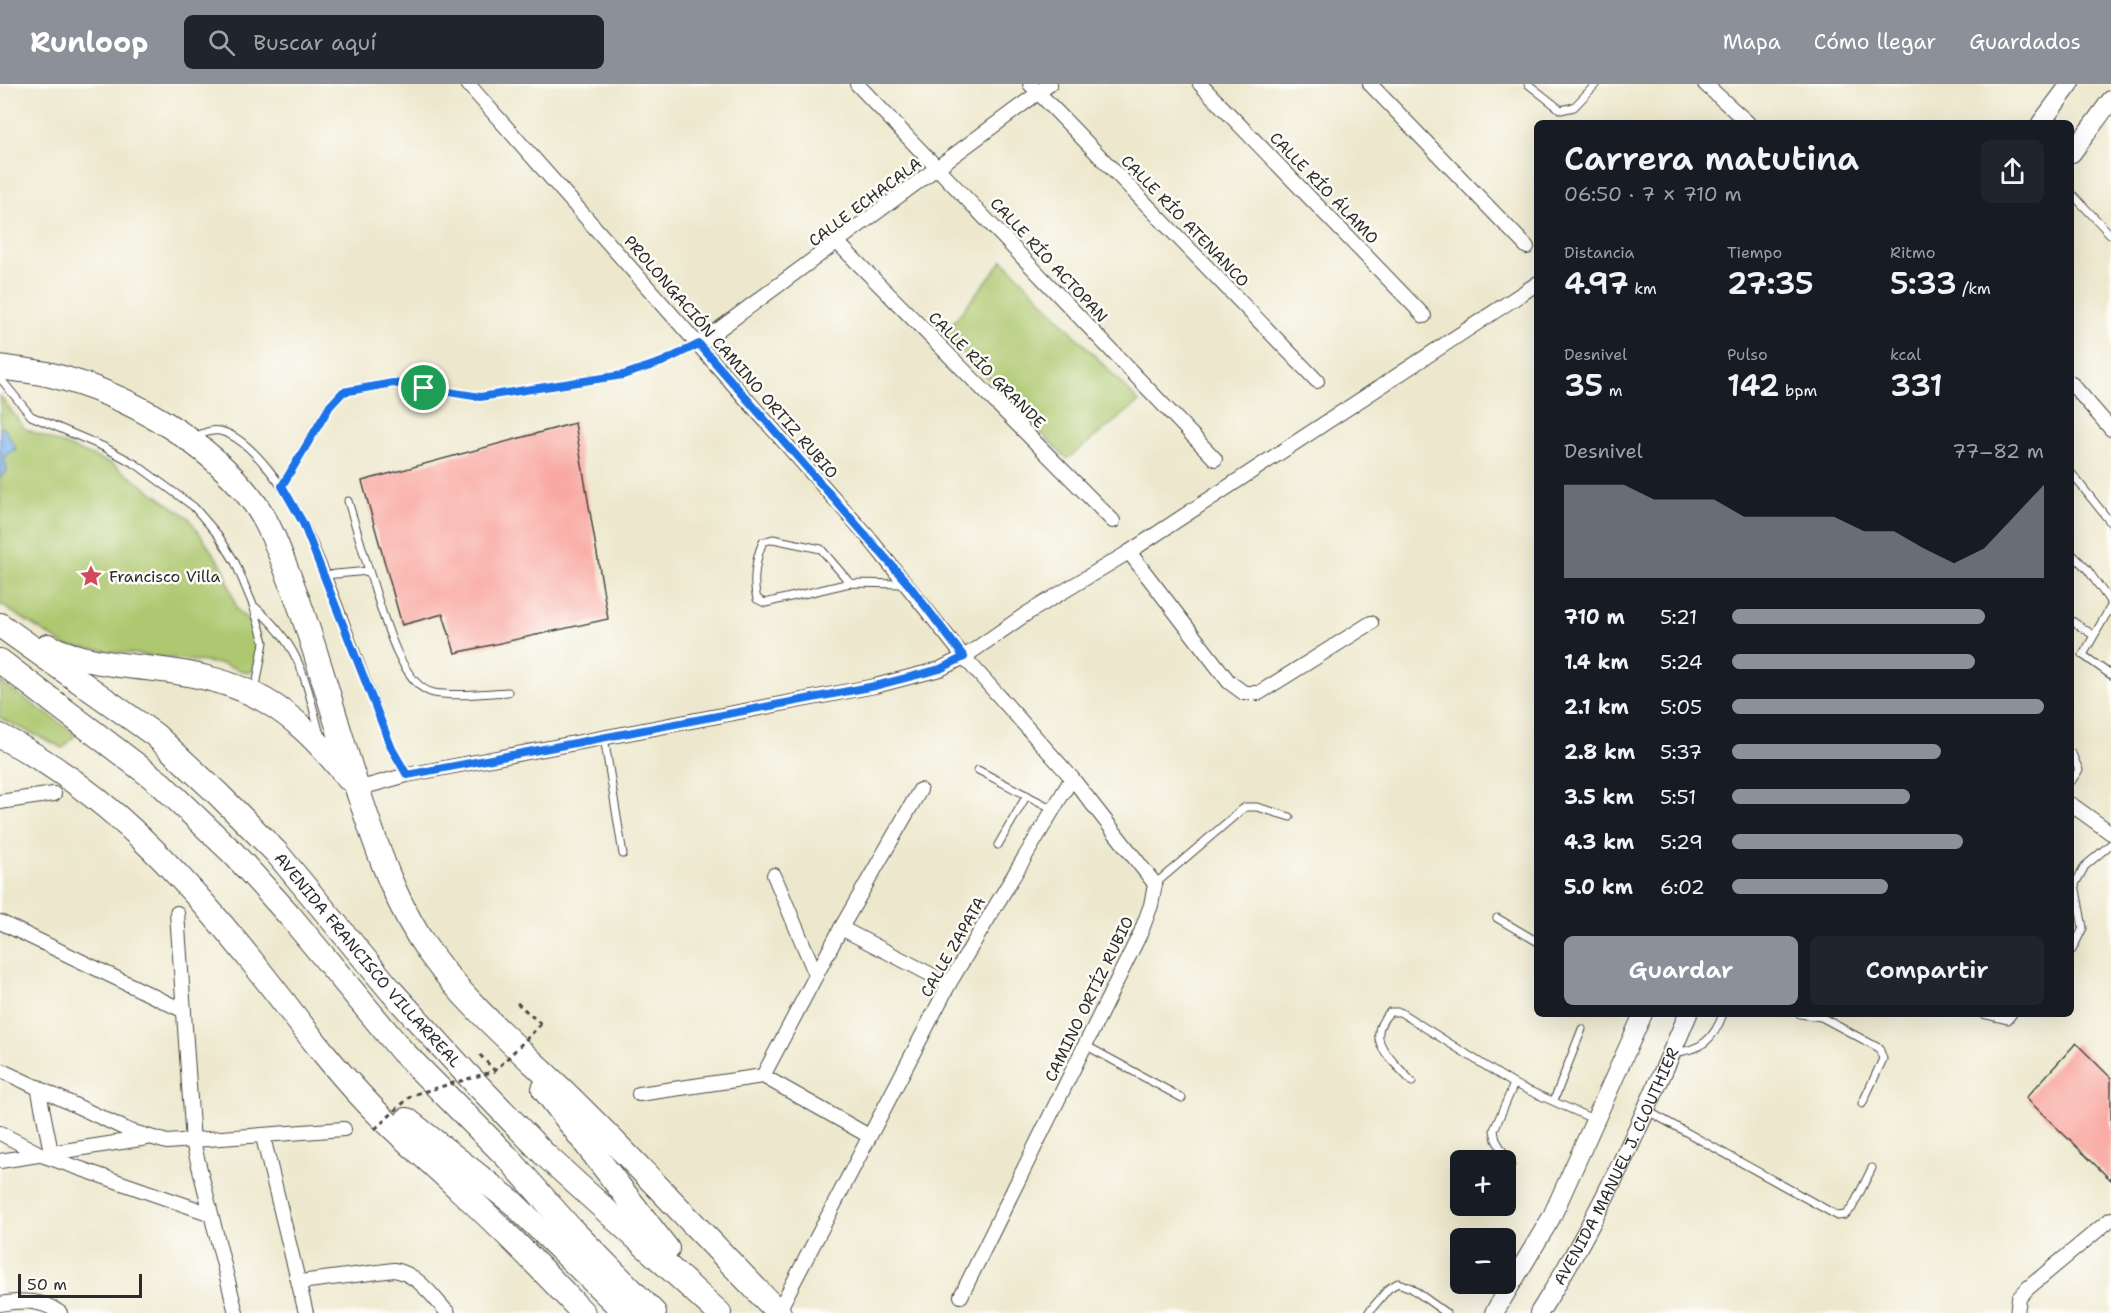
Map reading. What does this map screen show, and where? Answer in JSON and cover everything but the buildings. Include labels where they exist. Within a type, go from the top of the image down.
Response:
[{"type":"highway","points":[[0,367],[51,375],[100,392],[187,439],[218,462],[255,504],[276,541],[302,610],[381,861],[406,913],[429,952],[512,1044],[571,1099],[778,1312]]},
{"type":"highway","points":[[0,624],[66,655],[111,664],[214,678],[255,694],[301,725],[323,746],[357,789]]},
{"type":"highway","name":"AVENIDA FRANCISCO VILLARREAL","points":[[0,624],[155,735],[217,792],[276,852],[392,992],[464,1071],[544,1154],[713,1307]]},
{"type":"highway","name":"AVENIDA FRANCISCO VILLARREAL","points":[[0,661],[159,783],[234,854],[290,916],[402,1052],[509,1159],[570,1228],[654,1313]]},
{"type":"highway","points":[[0,736],[68,777],[117,815],[163,859],[210,909],[325,1055],[364,1099],[514,1240],[583,1313]]},
{"type":"highway","points":[[512,1044],[560,1112],[713,1307]]},
{"type":"highway","points":[[325,1055],[512,1202],[626,1313]]},
{"type":"main road","points":[[2043,120],[2070,84]]},
{"type":"main road","points":[[2074,150],[2111,99]]},
{"type":"main road","points":[[1494,1313],[1551,1218],[1642,1017]]},
{"type":"main road","name":"AVENIDA MANUEL J. CLOUTHIER","points":[[1539,1313],[1565,1273],[1617,1177],[1687,1017]]},
{"type":"street","name":"PROLONGACIÓN CAMINO ORTIZ RUBIO","points":[[468,84],[909,585],[964,657]]},
{"type":"street","name":"CALLE RÍO ACTOPAN","points":[[857,84],[1215,459]]},
{"type":"street","name":"CALLE RÍO ÁLAMO","points":[[1200,84],[1424,315]]},
{"type":"street","points":[[1370,84],[1527,247]]},
{"type":"street","points":[[1705,84],[1745,120]]},
{"type":"street","name":"CALLE ECHACALA","points":[[699,344],[838,243],[1039,87]]},
{"type":"street","name":"CALLE RÍO ATENANCO","points":[[1039,87],[1317,381]]},
{"type":"street","name":"CALLE RÍO GRANDE","points":[[838,243],[1113,521]]},
{"type":"street","points":[[357,789],[407,775],[909,678],[940,669],[964,657],[1007,626],[1129,552],[1534,286]]},
{"type":"street","points":[[2074,386],[2111,429]]},
{"type":"street","points":[[1129,552],[1229,682],[1244,693],[1259,693],[1371,623]]},
{"type":"street","points":[[964,657],[1072,778],[1155,884]]},
{"type":"street","name":"CALLE ZAPATA","points":[[778,1312],[949,984],[1072,778]]},
{"type":"street","points":[[763,1076],[841,928],[920,790]]},
{"type":"street","points":[[0,802],[54,794]]},
{"type":"street","points":[[2074,806],[2111,833]]},
{"type":"street","points":[[774,875],[816,975]]},
{"type":"street","name":"CAMINO ORTÍZ RUBIO","points":[[961,1296],[1141,932],[1151,905],[1155,884]]},
{"type":"street","points":[[177,913],[193,1142],[236,1313]]},
{"type":"street","points":[[0,922],[184,1011]]},
{"type":"street","points":[[841,928],[949,984]]},
{"type":"street","points":[[0,1070],[150,1138],[166,1142],[193,1142],[344,1130]]},
{"type":"street","points":[[639,1094],[763,1076],[870,1136]]},
{"type":"street","points":[[38,1088],[48,1154]]},
{"type":"street","points":[[0,1133],[48,1154],[211,1214]]},
{"type":"street","points":[[263,1137],[306,1313]]},
{"type":"street","points":[[0,1161],[150,1138]]},
{"type":"street","points":[[2017,1313],[2019,1298],[2028,1288],[2111,1219]]},
{"type":"street","points":[[300,1282],[394,1270],[414,1277],[448,1313]]},
{"type":"street","points":[[0,1304],[36,1302],[55,1309]]},
{"type":"lane","points":[[1528,84],[1551,106],[1561,110],[1574,107],[1596,84]]},
{"type":"lane","points":[[2074,196],[2111,235]]},
{"type":"lane","points":[[282,486],[330,406],[343,392],[393,383],[480,397],[623,375],[662,362],[699,344]]},
{"type":"lane","points":[[0,378],[32,416],[104,447],[137,465],[194,507],[218,535],[235,562],[253,605],[264,642],[255,694]]},
{"type":"lane","points":[[187,439],[207,432],[220,431],[238,440],[251,451],[282,486],[303,523],[388,740],[407,775]]},
{"type":"lane","points":[[2074,477],[2111,523]]},
{"type":"lane","points":[[348,501],[369,572],[404,666],[421,688],[434,693],[508,692]]},
{"type":"lane","points":[[850,583],[821,549],[773,539],[764,542],[759,551],[755,591],[757,599],[765,603],[850,583],[909,585]]},
{"type":"lane","points":[[2074,556],[2087,569],[2111,604],[2083,655],[2111,675]]},
{"type":"lane","points":[[325,575],[369,572]]},
{"type":"lane","points":[[253,605],[277,626],[294,651],[305,676],[323,746]]},
{"type":"lane","points":[[2074,622],[2093,635]]},
{"type":"lane","points":[[604,737],[623,854]]},
{"type":"lane","points":[[2074,759],[2079,770],[2074,777]]},
{"type":"lane","points":[[978,770],[1053,809]]},
{"type":"lane","points":[[998,845],[1027,795]]},
{"type":"lane","points":[[1155,884],[1245,807],[1257,807],[1290,817]]},
{"type":"lane","points":[[2074,946],[2083,928],[2075,884],[2085,866],[2111,844]]},
{"type":"lane","points":[[1497,918],[1534,940]]},
{"type":"lane","points":[[1412,1082],[1378,1042],[1377,1033],[1382,1020],[1390,1012],[1400,1012],[1514,1084],[1597,1120]]},
{"type":"lane","points":[[1672,1052],[1691,1051],[1702,1047],[1719,1027],[1722,1017]]},
{"type":"lane","points":[[1821,1017],[1879,1048],[1883,1059],[1862,1104]]},
{"type":"lane","points":[[1995,1017],[2007,1020],[2010,1017]]},
{"type":"lane","points":[[1554,1100],[1582,1029]]},
{"type":"lane","points":[[1085,1045],[1182,1098]]},
{"type":"lane","points":[[1502,1150],[1496,1140],[1494,1130],[1514,1084]]},
{"type":"lane","points":[[1646,1110],[1838,1215],[1845,1215],[1852,1208],[1872,1168]]},
{"type":"lane","points":[[1368,1313],[1389,1288],[1398,1283],[1411,1288],[1446,1313]]},
{"type":"path","points":[[375,1129],[412,1095],[495,1071],[541,1024],[517,1004]]},
{"type":"path","points":[[480,1055],[495,1071]]},
{"type":"green space","points":[[1003,260],[1139,402],[1067,459],[944,334]]},
{"type":"green space","points":[[0,396],[25,429],[112,464],[189,518],[224,569],[237,610],[256,627],[261,646],[260,666],[249,673],[222,664],[66,646],[0,604]]},
{"type":"green space","points":[[0,682],[76,734],[63,748],[0,718]]},
{"type":"water","points":[[0,428],[4,428],[16,449],[4,456],[7,471],[0,478]]},
{"type":"place","name":"Francisco Villa","points":[[91,576]]},
{"type":"route","points":[[699,344],[909,585],[964,657],[940,669],[875,686],[407,775],[392,749],[303,523],[282,486],[330,406],[343,392],[393,383],[424,388],[480,397],[623,375],[662,362],[699,344]]}]
